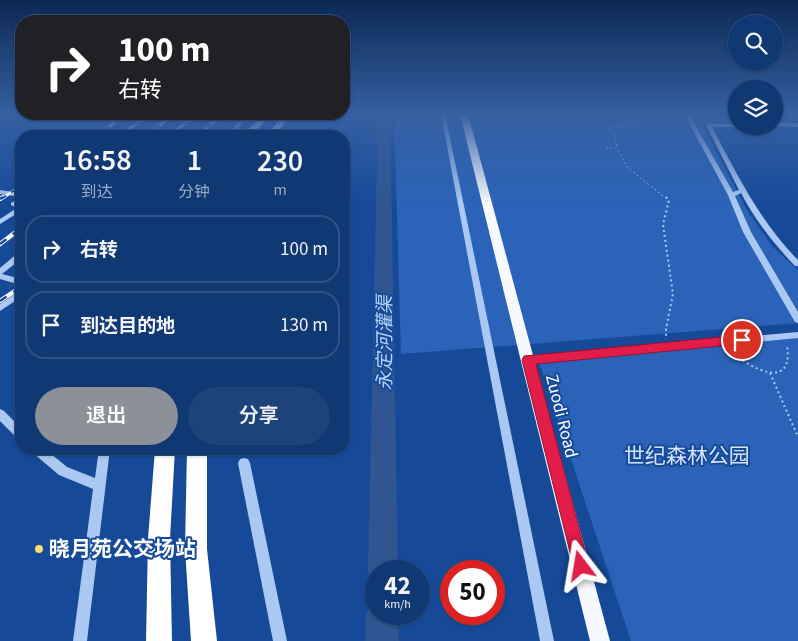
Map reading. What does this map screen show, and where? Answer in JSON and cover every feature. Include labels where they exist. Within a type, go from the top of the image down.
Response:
[{"type":"highway","points":[[159,641],[159,539],[165,455]]},
{"type":"highway","points":[[197,455],[196,550],[204,641]]},
{"type":"main road","name":"Zuodi Road","points":[[472,144],[600,641]]},
{"type":"street","points":[[449,144],[547,641]]},
{"type":"street","points":[[704,144],[734,194],[747,232],[798,320]]},
{"type":"street","points":[[719,144],[754,212],[783,250],[798,264]]},
{"type":"street","points":[[0,192],[15,194]]},
{"type":"street","points":[[0,222],[15,211]]},
{"type":"street","points":[[15,260],[0,274],[15,280]]},
{"type":"street","points":[[0,308],[15,297]]},
{"type":"street","points":[[528,360],[798,335]]},
{"type":"street","points":[[0,414],[15,428]]},
{"type":"street","points":[[44,455],[63,472],[99,486]]},
{"type":"street","points":[[80,641],[103,455]]},
{"type":"street","points":[[244,463],[280,641]]},
{"type":"path","points":[[618,144],[628,168],[669,200],[663,225],[673,294],[666,328],[666,346]]},
{"type":"path","points":[[606,148],[618,148]]},
{"type":"path","points":[[778,337],[790,348]]},
{"type":"path","points":[[724,342],[742,361],[753,368],[770,373],[787,373]]},
{"type":"path","points":[[770,373],[798,437]]},
{"type":"green space","points":[[395,144],[712,144],[747,210],[772,246],[798,270],[798,323],[401,354]]},
{"type":"green space","name":"世纪森林公园","points":[[798,332],[798,641],[631,641],[538,359]]},
{"type":"waterway","name":"永定河灌渠","points":[[383,560],[384,144]]},
{"type":"waterway","name":"永定河灌渠","points":[[382,625],[382,641]]},
{"type":"railway","points":[[1,199],[15,190]]},
{"type":"railway","points":[[0,244],[15,233]]},
{"type":"railway","points":[[0,301],[15,291]]},
{"type":"place","name":"晓月苑公交场站","points":[[39,549]]},
{"type":"route","points":[[581,566],[528,360],[742,340]]}]
